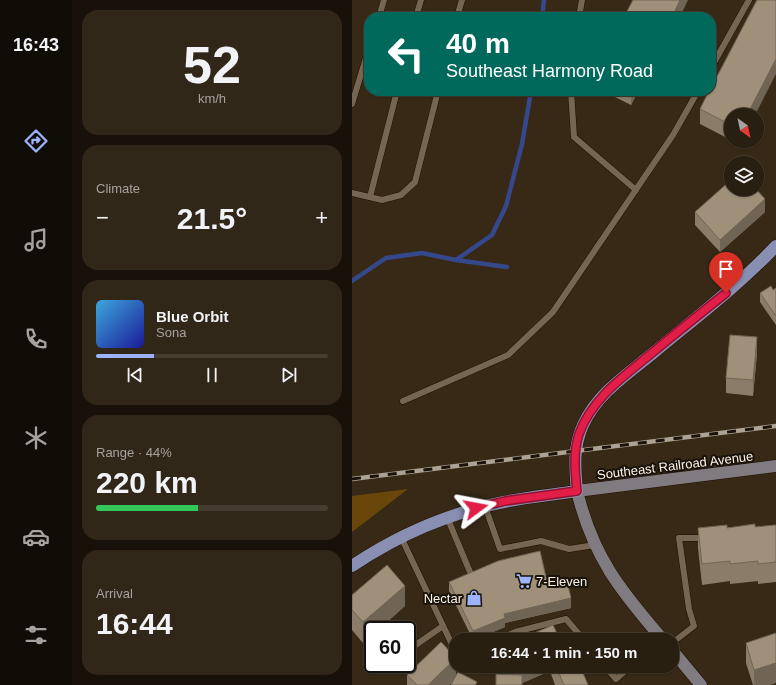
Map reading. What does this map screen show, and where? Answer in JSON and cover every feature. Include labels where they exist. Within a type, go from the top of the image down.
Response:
[{"type":"main road","points":[[659,633],[624,593],[612,576],[595,545],[583,516],[577,491],[575,465],[577,443],[583,424],[596,403],[622,377],[746,276],[776,246]]},
{"type":"main road","name":"Southeast Railroad Avenue","points":[[577,491],[776,466]]},
{"type":"main road","points":[[352,566],[401,537],[447,517],[505,501],[577,491]]},
{"type":"main road","points":[[679,658],[701,685]]},
{"type":"lane","points":[[380,12],[384,0]]},
{"type":"lane","points":[[417,12],[420,0]]},
{"type":"lane","points":[[458,12],[462,0]]},
{"type":"lane","points":[[580,12],[582,0]]},
{"type":"lane","points":[[716,59],[749,0]]},
{"type":"lane","points":[[352,104],[364,64]]},
{"type":"lane","points":[[370,197],[396,96]]},
{"type":"lane","points":[[352,193],[382,200],[401,195],[415,182],[437,96]]},
{"type":"lane","points":[[571,96],[574,137],[636,190]]},
{"type":"lane","points":[[403,401],[508,355],[553,312],[673,135],[695,96]]},
{"type":"lane","points":[[485,506],[500,549],[541,540],[569,549],[595,545]]},
{"type":"lane","points":[[447,517],[470,572]]},
{"type":"lane","points":[[401,537],[449,638]]},
{"type":"lane","points":[[679,633],[694,626],[688,602],[679,538],[711,538]]},
{"type":"lane","points":[[513,633],[566,619],[578,633]]},
{"type":"lane","points":[[416,645],[443,626]]},
{"type":"lane","points":[[611,673],[616,679],[623,673]]},
{"type":"shaded area","points":[[408,489],[352,532],[352,496]]},
{"type":"building","points":[[633,0],[680,0],[674,12],[627,12]]},
{"type":"building","points":[[757,0],[776,0],[776,59],[751,108],[724,108],[724,121],[700,109],[706,96],[716,96],[716,78]]},
{"type":"building","points":[[724,186],[724,196],[762,196],[765,199],[720,240],[695,212]]},
{"type":"building","points":[[771,286],[773,290],[776,288],[776,316],[760,293]]},
{"type":"building","points":[[730,335],[757,337],[753,380],[726,378]]},
{"type":"building","points":[[755,524],[755,527],[776,525],[776,562],[758,564],[758,561],[730,564],[730,561],[702,564],[698,528],[727,525],[727,528]]},
{"type":"building","points":[[540,551],[548,586],[567,581],[571,598],[504,614],[505,618],[473,631],[449,582],[498,561]]},
{"type":"building","points":[[387,565],[405,586],[363,622],[352,610],[352,595]]},
{"type":"building","points":[[553,625],[557,633],[534,633]]},
{"type":"building","points":[[776,633],[776,663],[754,670],[746,643]]},
{"type":"building","points":[[441,642],[449,651],[449,665],[428,685],[417,685],[407,675],[409,673],[416,673],[416,666]]},
{"type":"building","points":[[457,673],[477,682],[475,685],[451,685]]},
{"type":"building","points":[[559,673],[583,673],[588,685],[564,685]]},
{"type":"building","points":[[496,674],[522,675],[522,685],[496,685]]},
{"type":"waterway","points":[[543,12],[544,0]]},
{"type":"waterway","points":[[456,260],[492,235],[506,206],[522,144],[530,96]]},
{"type":"waterway","points":[[352,281],[386,258],[422,253],[456,260],[507,267]]},
{"type":"railway","points":[[352,479],[776,426]]},
{"type":"place","name":"7-Eleven","points":[[524,581]]},
{"type":"place","name":"Nectar","points":[[474,598]]},
{"type":"route","points":[[476,508],[505,501],[577,491],[575,452],[583,424],[596,403],[622,377],[726,293]]}]
